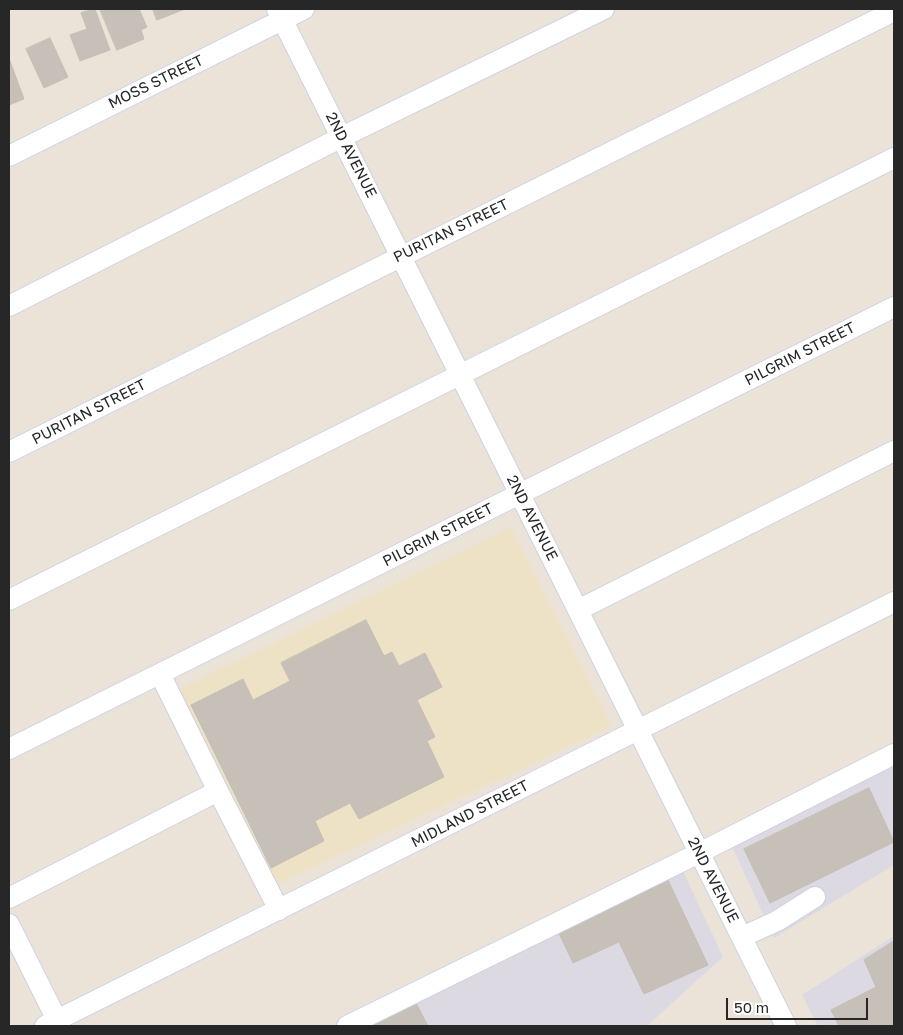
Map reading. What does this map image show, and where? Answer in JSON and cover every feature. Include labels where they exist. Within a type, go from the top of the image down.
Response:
[{"type":"street","name":"MOSS STREET","points":[[9,156],[280,14],[304,9]]},
{"type":"street","points":[[9,306],[342,137],[604,9]]},
{"type":"street","name":"PURITAN STREET","points":[[9,452],[894,11]]},
{"type":"street","name":"2ND AVENUE","points":[[280,14],[786,1026]]},
{"type":"street","points":[[9,600],[894,158]]},
{"type":"street","name":"PILGRIM STREET","points":[[9,749],[894,307]]},
{"type":"street","points":[[578,610],[894,451]]},
{"type":"street","name":"MIDLAND STREET","points":[[54,1024],[894,602]]},
{"type":"street","points":[[160,674],[279,910]]},
{"type":"street","points":[[347,1026],[699,853],[894,754]]},
{"type":"street","points":[[9,898],[218,791]]},
{"type":"street","points":[[742,937],[777,921],[815,897]]},
{"type":"street","points":[[9,924],[54,1024]]},
{"type":"shaded area","points":[[511,527],[612,726],[262,892],[165,696]]},
{"type":"shaded area","points":[[894,764],[894,865],[774,938],[730,842]]},
{"type":"shaded area","points":[[682,869],[723,957],[647,1026],[367,1026]]},
{"type":"shaded area","points":[[894,936],[894,1026],[818,1026],[802,995]]},
{"type":"building","points":[[95,9],[110,50],[80,61],[70,35],[87,29],[81,13]]},
{"type":"building","points":[[100,9],[139,9],[147,27],[141,30],[144,39],[117,50]]},
{"type":"building","points":[[153,9],[185,9],[157,20]]},
{"type":"building","points":[[50,38],[68,77],[44,88],[26,49]]},
{"type":"building","points":[[9,62],[24,99],[9,105]]},
{"type":"building","points":[[366,620],[384,656],[392,652],[399,666],[425,653],[442,687],[417,700],[435,737],[427,741],[444,777],[359,819],[350,803],[315,821],[324,841],[271,868],[191,705],[243,679],[253,700],[290,681],[281,663]]},
{"type":"building","points":[[869,788],[894,842],[770,903],[744,849]]},
{"type":"building","points":[[668,880],[708,965],[644,994],[619,942],[573,963],[558,931]]},
{"type":"building","points":[[894,941],[894,1026],[839,1026],[831,1010],[876,987],[864,960]]},
{"type":"building","points":[[416,1003],[428,1026],[369,1026]]}]
